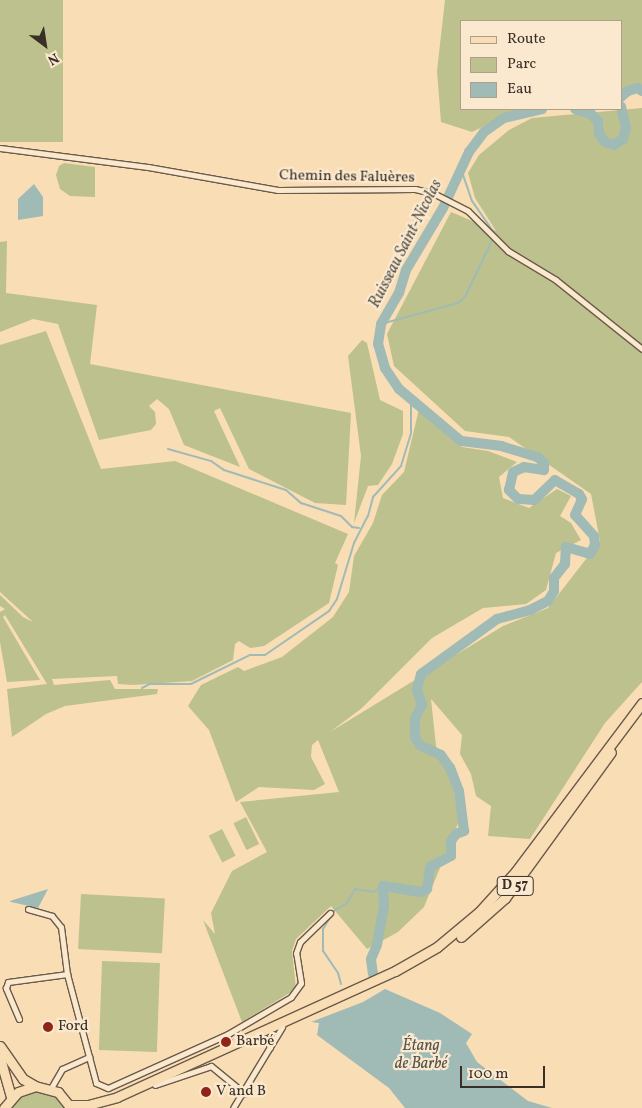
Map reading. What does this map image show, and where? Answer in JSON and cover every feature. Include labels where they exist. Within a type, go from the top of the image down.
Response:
[{"type":"main road","name":"D 57","points":[[71,1106],[88,1105],[117,1097],[282,1027],[416,966],[486,917],[525,874],[642,704]]},
{"type":"main road","name":"D 57","points":[[103,1108],[155,1086],[395,971],[461,929],[516,871],[642,704]]},
{"type":"main road","points":[[0,1046],[23,1078],[35,1086],[51,1088],[71,1106]]},
{"type":"main road","points":[[0,1058],[11,1097]]},
{"type":"main road","points":[[4,1108],[11,1097],[35,1086]]},
{"type":"street","name":"Chemin des Faluères","points":[[0,148],[157,169],[278,190],[415,189],[433,192],[453,201],[496,240],[556,280],[642,350]]},
{"type":"street","points":[[28,909],[58,920],[64,940],[67,974],[96,1083],[108,1088],[228,1034],[297,991],[301,983],[296,953],[300,942],[330,913]]},
{"type":"street","points":[[19,1019],[5,985],[25,978],[67,974]]},
{"type":"street","points":[[233,1108],[244,1093],[282,1027]]},
{"type":"street","points":[[258,1036],[268,1041],[270,1048]]},
{"type":"street","points":[[51,1088],[62,1069],[89,1056]]},
{"type":"street","points":[[155,1086],[212,1066],[244,1093]]},
{"type":"green space","points":[[0,0],[63,0],[63,142],[0,142]]},
{"type":"green space","points":[[445,0],[642,0],[642,86],[630,86],[622,90],[622,20],[460,20],[460,110],[517,110],[472,132],[441,122],[437,71]]},
{"type":"green space","points":[[642,108],[642,682],[605,723],[530,839],[488,836],[491,806],[476,796],[471,774],[460,754],[462,735],[431,699],[436,746],[452,780],[459,821],[424,907],[398,932],[367,949],[331,906],[296,939],[292,951],[296,989],[242,1022],[203,920],[215,934],[211,913],[232,871],[267,852],[240,802],[339,792],[318,740],[312,745],[311,757],[325,784],[314,790],[259,787],[236,802],[209,730],[188,706],[201,685],[238,667],[244,671],[282,657],[333,617],[349,592],[354,556],[373,523],[382,495],[404,472],[419,409],[462,447],[488,451],[517,462],[499,477],[503,498],[529,508],[557,489],[571,496],[560,516],[571,523],[581,540],[556,553],[546,590],[526,604],[483,608],[432,638],[362,708],[330,732],[503,626],[548,608],[600,541],[591,494],[509,437],[465,431],[394,366],[387,334],[451,212],[496,231],[475,198],[468,173],[479,155],[509,130],[532,118]]},
{"type":"green space","points":[[64,163],[95,167],[95,197],[70,196],[60,189],[56,175],[59,166]]},
{"type":"green space","points":[[7,241],[6,293],[97,305],[90,364],[351,413],[346,505],[315,503],[249,469],[220,408],[214,411],[240,467],[184,445],[169,409],[157,399],[149,406],[155,412],[156,424],[151,430],[99,440],[58,324],[33,319],[0,332],[0,242]]},
{"type":"green space","points":[[46,331],[101,469],[175,461],[348,534],[335,563],[338,565],[329,603],[264,646],[250,648],[239,641],[235,644],[233,660],[192,681],[133,685],[118,684],[117,676],[52,679],[54,685],[110,680],[115,689],[158,689],[157,694],[65,706],[46,714],[12,737],[7,689],[47,684],[5,615],[3,617],[40,680],[7,682],[0,642],[0,612],[5,609],[0,606],[0,595],[23,617],[33,622],[0,592],[0,345]]},
{"type":"green space","points":[[362,340],[367,343],[380,400],[403,411],[403,434],[392,464],[378,485],[368,486],[354,523],[361,456],[348,356]]},
{"type":"green space","points":[[246,817],[259,844],[247,850],[233,823]]},
{"type":"green space","points":[[222,829],[236,856],[222,863],[209,836]]},
{"type":"green space","points":[[81,894],[165,898],[162,953],[78,949]]},
{"type":"green space","points":[[102,961],[160,963],[157,1052],[99,1050]]},
{"type":"green space","points":[[41,1091],[59,1099],[66,1108],[11,1108],[23,1095]]},
{"type":"water","points":[[34,184],[43,197],[43,216],[18,220],[18,199]]},
{"type":"water","points":[[48,889],[38,908],[10,901]]},
{"type":"water","name":"Étang de Barbé","points":[[385,989],[440,1013],[472,1034],[466,1043],[477,1062],[528,1101],[552,1108],[405,1108],[389,1088],[317,1035],[319,1023],[311,1022],[363,1002]]},
{"type":"waterway","name":"Ruisseau Saint-Nicolas","points":[[622,96],[628,91],[638,88],[642,91]]},
{"type":"waterway","name":"Ruisseau Saint-Nicolas","points":[[373,974],[371,959],[377,945],[384,906],[383,886],[421,892],[427,889],[430,867],[451,856],[451,841],[456,834],[464,831],[459,791],[450,768],[441,755],[420,745],[415,737],[415,719],[422,704],[417,690],[421,674],[497,619],[530,610],[548,601],[554,591],[554,578],[565,564],[566,547],[590,554],[595,545],[594,536],[575,515],[582,499],[579,494],[555,480],[534,500],[518,499],[509,490],[513,472],[524,467],[544,470],[544,463],[537,457],[502,446],[461,441],[399,389],[385,368],[378,344],[381,324],[399,293],[406,270],[443,208],[469,152],[484,132],[504,118],[538,110]]},
{"type":"waterway","name":"Ruisseau Saint-Nicolas","points":[[578,110],[591,114],[598,121],[599,134],[605,142],[614,145],[623,139],[626,128],[622,110]]},
{"type":"waterway","points":[[381,324],[458,303],[465,297],[495,234],[472,201],[461,169]]},
{"type":"waterway","points":[[142,688],[150,684],[191,684],[250,655],[265,655],[329,611],[337,599],[354,543],[368,516],[373,497],[401,466],[411,433],[411,397]]},
{"type":"waterway","points":[[168,449],[211,461],[224,470],[286,490],[301,503],[341,516],[352,527],[359,528]]},
{"type":"waterway","points":[[341,984],[338,973],[323,951],[323,929],[335,910],[347,903],[355,889],[373,892],[383,886]]},
{"type":"place","name":"Ford","points":[[48,1027]]},
{"type":"place","name":"Barbé","points":[[226,1042]]},
{"type":"place","name":"V and B","points":[[206,1092]]}]
